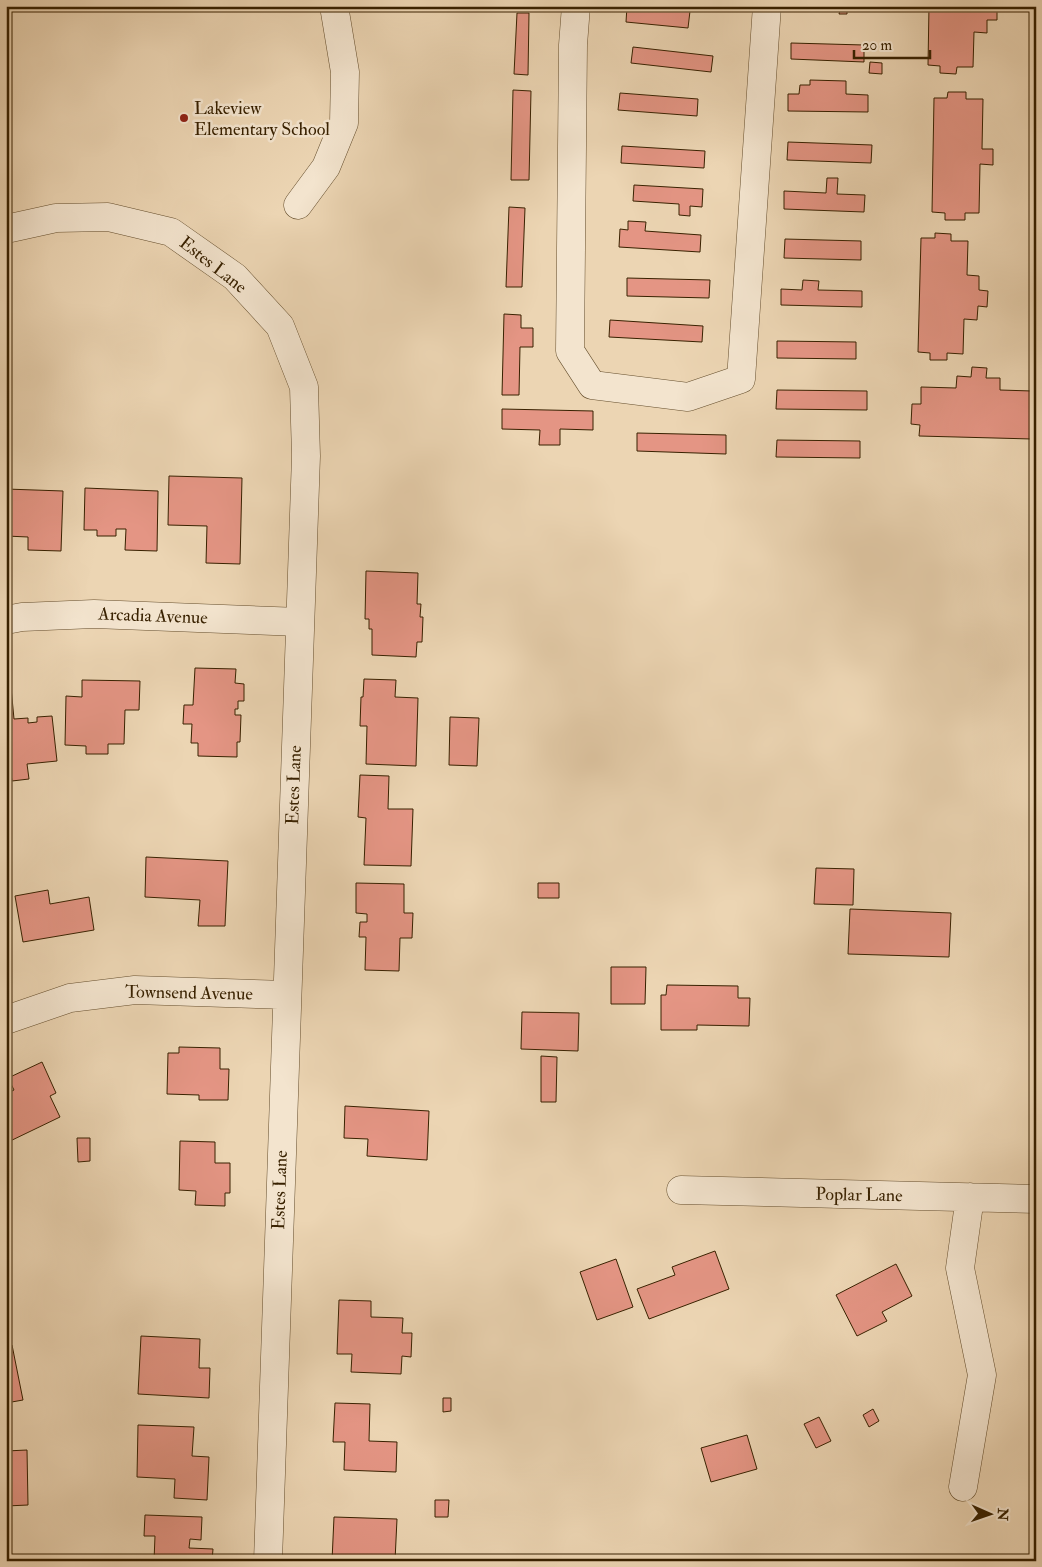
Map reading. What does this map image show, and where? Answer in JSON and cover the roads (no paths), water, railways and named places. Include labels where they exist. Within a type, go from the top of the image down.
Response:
[{"type":"street","points":[[298,205],[326,167],[344,123],[345,72],[334,6]]},
{"type":"street","points":[[576,6],[573,45],[570,351],[592,386],[688,397],[741,379],[768,6]]},
{"type":"street","name":"Estes Lane","points":[[6,229],[56,218],[108,217],[171,232],[235,277],[280,326],[304,387],[306,456],[268,1561]]},
{"type":"street","name":"Arcadia Avenue","points":[[6,620],[22,617],[94,614],[300,622]]},
{"type":"street","name":"Townsend Avenue","points":[[6,1020],[70,998],[135,990],[287,995]]},
{"type":"street","name":"Poplar Lane","points":[[681,1190],[1036,1199]]},
{"type":"street","points":[[963,1487],[982,1376],[960,1268],[970,1198]]},
{"type":"place","name":"Lakeview Elementary School","points":[[184,118]]}]
